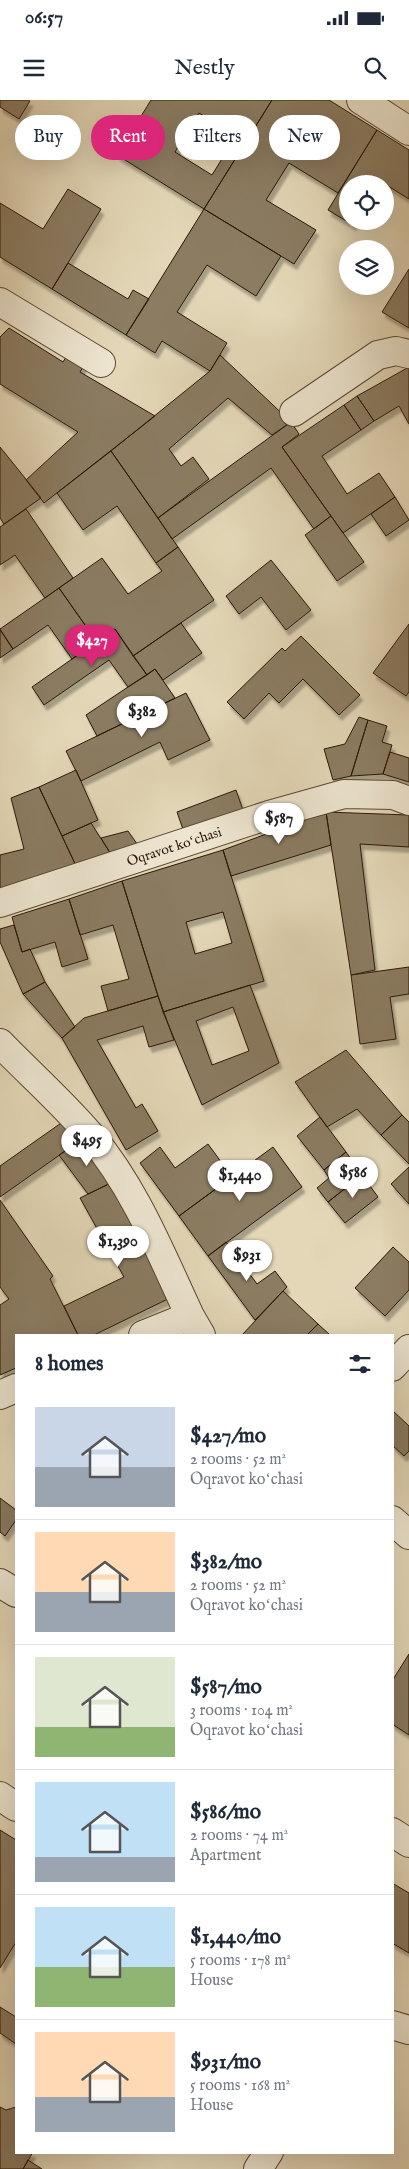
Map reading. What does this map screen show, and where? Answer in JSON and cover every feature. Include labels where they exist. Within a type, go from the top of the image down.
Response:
[{"type":"street","points":[[361,100],[409,131]]},
{"type":"street","points":[[0,302],[101,363]]},
{"type":"street","points":[[294,412],[378,355],[396,351],[409,354]]},
{"type":"street","name":"Oqravot koʻchasi","points":[[0,903],[269,815],[344,794],[392,795],[409,801]]},
{"type":"street","points":[[0,1043],[90,1135],[110,1161],[144,1219],[195,1325],[148,1334]]},
{"type":"street","points":[[394,1365],[409,1349]]},
{"type":"street","points":[[0,1395],[15,1388]]},
{"type":"street","points":[[394,1522],[409,1535]]},
{"type":"street","points":[[0,1583],[15,1592]]},
{"type":"street","points":[[0,1796],[15,1805]]},
{"type":"street","points":[[394,1833],[409,1843]]},
{"type":"street","points":[[394,2026],[409,2030]]},
{"type":"street","points":[[258,2169],[268,2154]]},
{"type":"building","points":[[0,100],[30,101],[21,115],[15,116],[0,107]]},
{"type":"building","points":[[151,100],[272,100],[259,121],[259,115],[202,115],[199,113],[198,115],[175,115],[175,160],[188,160],[212,175],[221,160],[235,160],[204,209],[125,160],[165,160],[165,115],[142,115]]},
{"type":"building","points":[[272,100],[329,100],[377,130],[349,175],[339,175],[338,193],[289,163],[266,200],[316,230],[294,264],[204,209],[235,160],[259,160],[259,121]]},
{"type":"building","points":[[377,130],[409,150],[409,199],[394,190],[394,175],[349,175]]},
{"type":"building","points":[[68,189],[101,209],[52,289],[0,257],[0,203],[43,229]]},
{"type":"building","points":[[339,192],[339,217],[328,210]]},
{"type":"building","points":[[204,209],[281,256],[256,296],[207,265],[177,312],[227,343],[210,371],[162,341],[155,353],[126,335]]},
{"type":"building","points":[[68,263],[128,299],[133,290],[149,299],[126,335],[52,289]]},
{"type":"building","points":[[409,269],[409,328],[382,312]]},
{"type":"building","points":[[9,328],[63,362],[71,349],[88,359],[80,372],[155,416],[44,503],[26,480],[78,432],[0,384],[0,337]]},
{"type":"building","points":[[220,355],[291,422],[272,435],[228,398],[169,449],[181,466],[193,457],[209,479],[158,518],[111,451],[210,371]]},
{"type":"building","points":[[409,367],[409,424],[399,406],[374,421],[357,396]]},
{"type":"building","points":[[357,396],[374,421],[361,430],[344,405]]},
{"type":"building","points":[[344,405],[361,430],[322,456],[347,494],[379,473],[395,497],[343,533],[282,447]]},
{"type":"building","points":[[291,422],[299,434],[282,447],[331,516],[314,529],[271,468],[172,539],[158,518]]},
{"type":"building","points":[[0,447],[41,498],[4,524],[0,518]]},
{"type":"building","points":[[111,451],[178,547],[156,563],[117,506],[83,530],[57,493]]},
{"type":"building","points":[[395,497],[409,520],[386,536],[371,514]]},
{"type":"building","points":[[26,509],[73,578],[45,598],[15,555],[0,565],[0,527]]},
{"type":"building","points":[[331,516],[364,562],[337,581],[305,535]]},
{"type":"building","points":[[178,547],[214,600],[133,656],[115,629],[97,642],[59,588],[102,558],[128,594],[162,571],[156,563]]},
{"type":"building","points":[[271,560],[311,610],[286,630],[261,597],[239,614],[226,596]]},
{"type":"building","points":[[59,588],[97,642],[72,659],[48,625],[13,649],[0,629]]},
{"type":"building","points":[[181,623],[202,653],[163,680],[155,669],[147,675],[133,656]]},
{"type":"building","points":[[409,624],[409,692],[406,696],[373,673]]},
{"type":"building","points":[[115,629],[147,675],[128,687],[109,660],[44,705],[32,687]]},
{"type":"building","points":[[0,630],[13,649],[0,658]]},
{"type":"building","points":[[301,636],[360,695],[339,715],[303,679],[279,703],[269,693],[244,719],[227,702],[282,648],[285,651]]},
{"type":"building","points":[[155,669],[175,698],[97,736],[86,715]]},
{"type":"building","points":[[186,693],[210,740],[168,760],[160,742],[81,781],[66,751]]},
{"type":"building","points":[[359,717],[368,720],[351,776],[333,780],[324,749],[345,744]]},
{"type":"building","points":[[368,720],[387,726],[382,742],[392,745],[383,774],[351,776]]},
{"type":"building","points":[[390,752],[409,758],[409,782],[383,774]]},
{"type":"building","points":[[76,770],[98,820],[62,836],[39,787]]},
{"type":"building","points":[[39,787],[77,868],[0,888],[0,855],[24,849],[11,798]]},
{"type":"building","points":[[236,790],[244,813],[185,835],[177,812]]},
{"type":"building","points":[[326,812],[409,815],[409,847],[360,844],[375,970],[351,975]]},
{"type":"building","points":[[326,812],[331,845],[231,876],[223,850]]},
{"type":"building","points":[[91,823],[114,859],[77,868],[62,836]]},
{"type":"building","points":[[128,831],[142,851],[114,859],[101,838]]},
{"type":"building","points":[[223,850],[264,981],[163,1012],[122,881]],"holes":[[[223,912],[232,943],[195,954],[186,922]]]},
{"type":"building","points":[[122,881],[158,996],[108,1011],[101,986],[129,979],[113,925],[80,935],[69,899]]},
{"type":"building","points":[[69,899],[88,959],[62,967],[55,942],[22,952],[12,917]]},
{"type":"building","points":[[14,925],[22,952],[30,949],[45,982],[23,994],[0,942],[0,929]]},
{"type":"building","points":[[409,967],[409,994],[390,997],[396,1039],[360,1044],[351,975]]},
{"type":"building","points":[[45,982],[75,1027],[62,1038],[23,994]]},
{"type":"building","points":[[250,985],[279,1063],[202,1105],[163,1012]],"holes":[[[233,1007],[249,1051],[212,1065],[196,1021]]]},
{"type":"building","points":[[158,996],[174,1040],[149,1047],[143,1026],[97,1040],[136,1108],[142,1104],[158,1131],[126,1150],[62,1038],[84,1018]]},
{"type":"building","points":[[346,1050],[402,1115],[381,1135],[357,1109],[327,1127],[295,1082]]},
{"type":"building","points":[[402,1115],[409,1122],[409,1164],[381,1135]]},
{"type":"building","points":[[320,1117],[346,1152],[324,1170],[297,1136]]},
{"type":"building","points":[[64,1121],[78,1142],[0,1197],[0,1166]]},
{"type":"building","points":[[84,1138],[115,1181],[88,1194],[59,1155]]},
{"type":"building","points":[[208,1144],[232,1177],[179,1216],[140,1163],[160,1147],[175,1168]]},
{"type":"building","points":[[273,1147],[302,1187],[208,1256],[179,1216]]},
{"type":"building","points":[[346,1152],[362,1175],[328,1202],[317,1188],[329,1178],[324,1170]]},
{"type":"building","points":[[409,1167],[409,1204],[391,1184]]},
{"type":"building","points":[[362,1175],[378,1197],[345,1223],[328,1202]]},
{"type":"building","points":[[115,1181],[172,1297],[96,1334],[78,1334],[64,1306],[124,1277],[80,1198]]},
{"type":"building","points":[[0,1200],[53,1276],[50,1279],[78,1334],[15,1334],[15,1368],[0,1375],[0,1305],[9,1299],[0,1287]]},
{"type":"building","points":[[226,1242],[257,1284],[275,1271],[287,1287],[255,1320],[208,1256]]},
{"type":"building","points":[[393,1247],[409,1262],[409,1290],[385,1316],[355,1288]]},
{"type":"building","points":[[283,1291],[318,1324],[308,1334],[243,1334]]},
{"type":"building","points":[[318,1324],[329,1334],[308,1334]]},
{"type":"building","points":[[394,1412],[409,1426],[409,1451],[404,1456],[394,1447]]},
{"type":"building","points":[[0,1498],[15,1509],[15,1521],[5,1536],[0,1532]]},
{"type":"building","points":[[409,1654],[409,1735],[394,1725],[394,1678]]},
{"type":"building","points":[[0,1830],[15,1839],[15,1944],[0,1968]]},
{"type":"building","points":[[394,1884],[409,1893],[409,1953],[394,1944]]},
{"type":"building","points":[[0,2007],[15,2016],[15,2043],[0,2033]]},
{"type":"building","points":[[0,2107],[6,2110],[15,2107],[15,2154],[32,2154],[23,2169],[0,2169]]},
{"type":"building","points":[[28,2160],[42,2169],[23,2169]]}]
